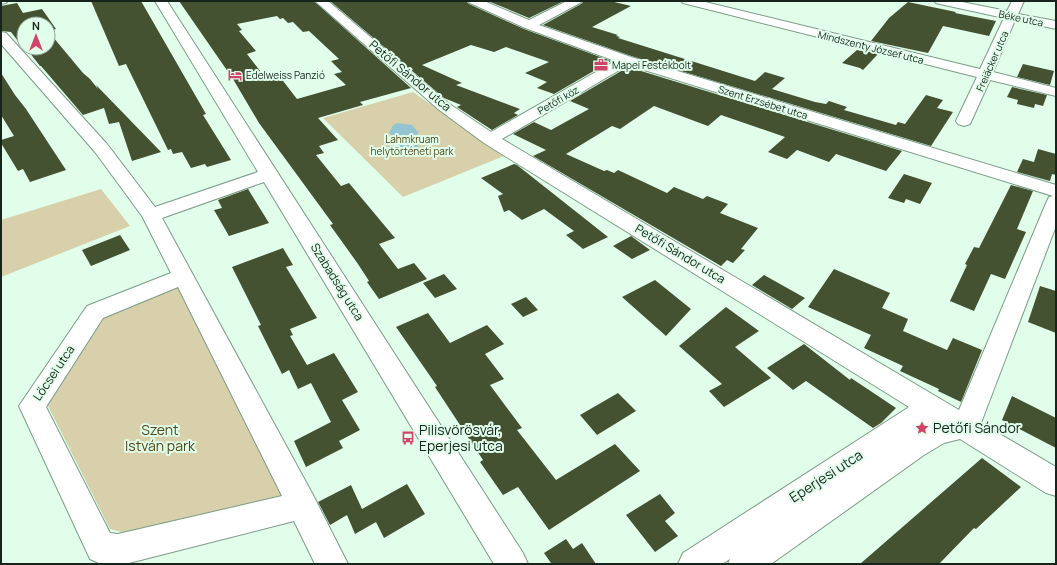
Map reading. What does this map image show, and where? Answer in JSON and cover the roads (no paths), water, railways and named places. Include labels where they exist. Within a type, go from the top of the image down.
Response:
[{"type":"street","name":"Szabadság utca","points":[[161,1],[512,564]]},
{"type":"street","name":"Petőfi Sándor utca","points":[[321,1],[443,106],[490,139],[1056,483]]},
{"type":"street","name":"Szent Erzsébet utca","points":[[474,1],[529,25],[626,60],[1056,191]]},
{"type":"street","points":[[529,25],[576,1]]},
{"type":"street","name":"Mindszenty József utca","points":[[687,1],[1056,92]]},
{"type":"street","name":"Béke utca","points":[[940,1],[1056,25]]},
{"type":"street","name":"Freiäcker utca","points":[[964,121],[1018,1]]},
{"type":"street","points":[[1,36],[101,148],[151,215],[332,564]]},
{"type":"street","name":"Petőfi köz","points":[[490,139],[626,60]]},
{"type":"street","points":[[151,215],[270,174]]},
{"type":"street","points":[[966,427],[1056,201]]},
{"type":"street","name":"Lőcsei utca","points":[[182,276],[96,312],[32,406],[101,548],[118,550],[302,505]]},
{"type":"street","name":"Eperjesi utca","points":[[694,564],[917,416],[939,418],[966,427]]},
{"type":"street","name":"Eperjesi utca","points":[[744,564],[914,446],[938,432],[966,427]]},
{"type":"water","points":[[398,123],[412,125],[418,132],[415,145],[418,145],[418,147],[413,150],[399,147],[398,144],[402,143],[402,141],[396,139],[389,133],[393,125]]},
{"type":"place","name":"Mapei Festékbolt","points":[[601,65]]},
{"type":"place","name":"Edelweiss Panzió","points":[[235,75]]},
{"type":"place","name":"Petőfi Sándor","points":[[922,428]]},
{"type":"place","name":"Pilisvörösvár, Eperjesi utca","points":[[408,438]]},
{"type":"park label","name":"Lahmkruam helytörténeti park","points":[[412,144]]},
{"type":"park label","name":"Szent István park","points":[[160,438]]}]
